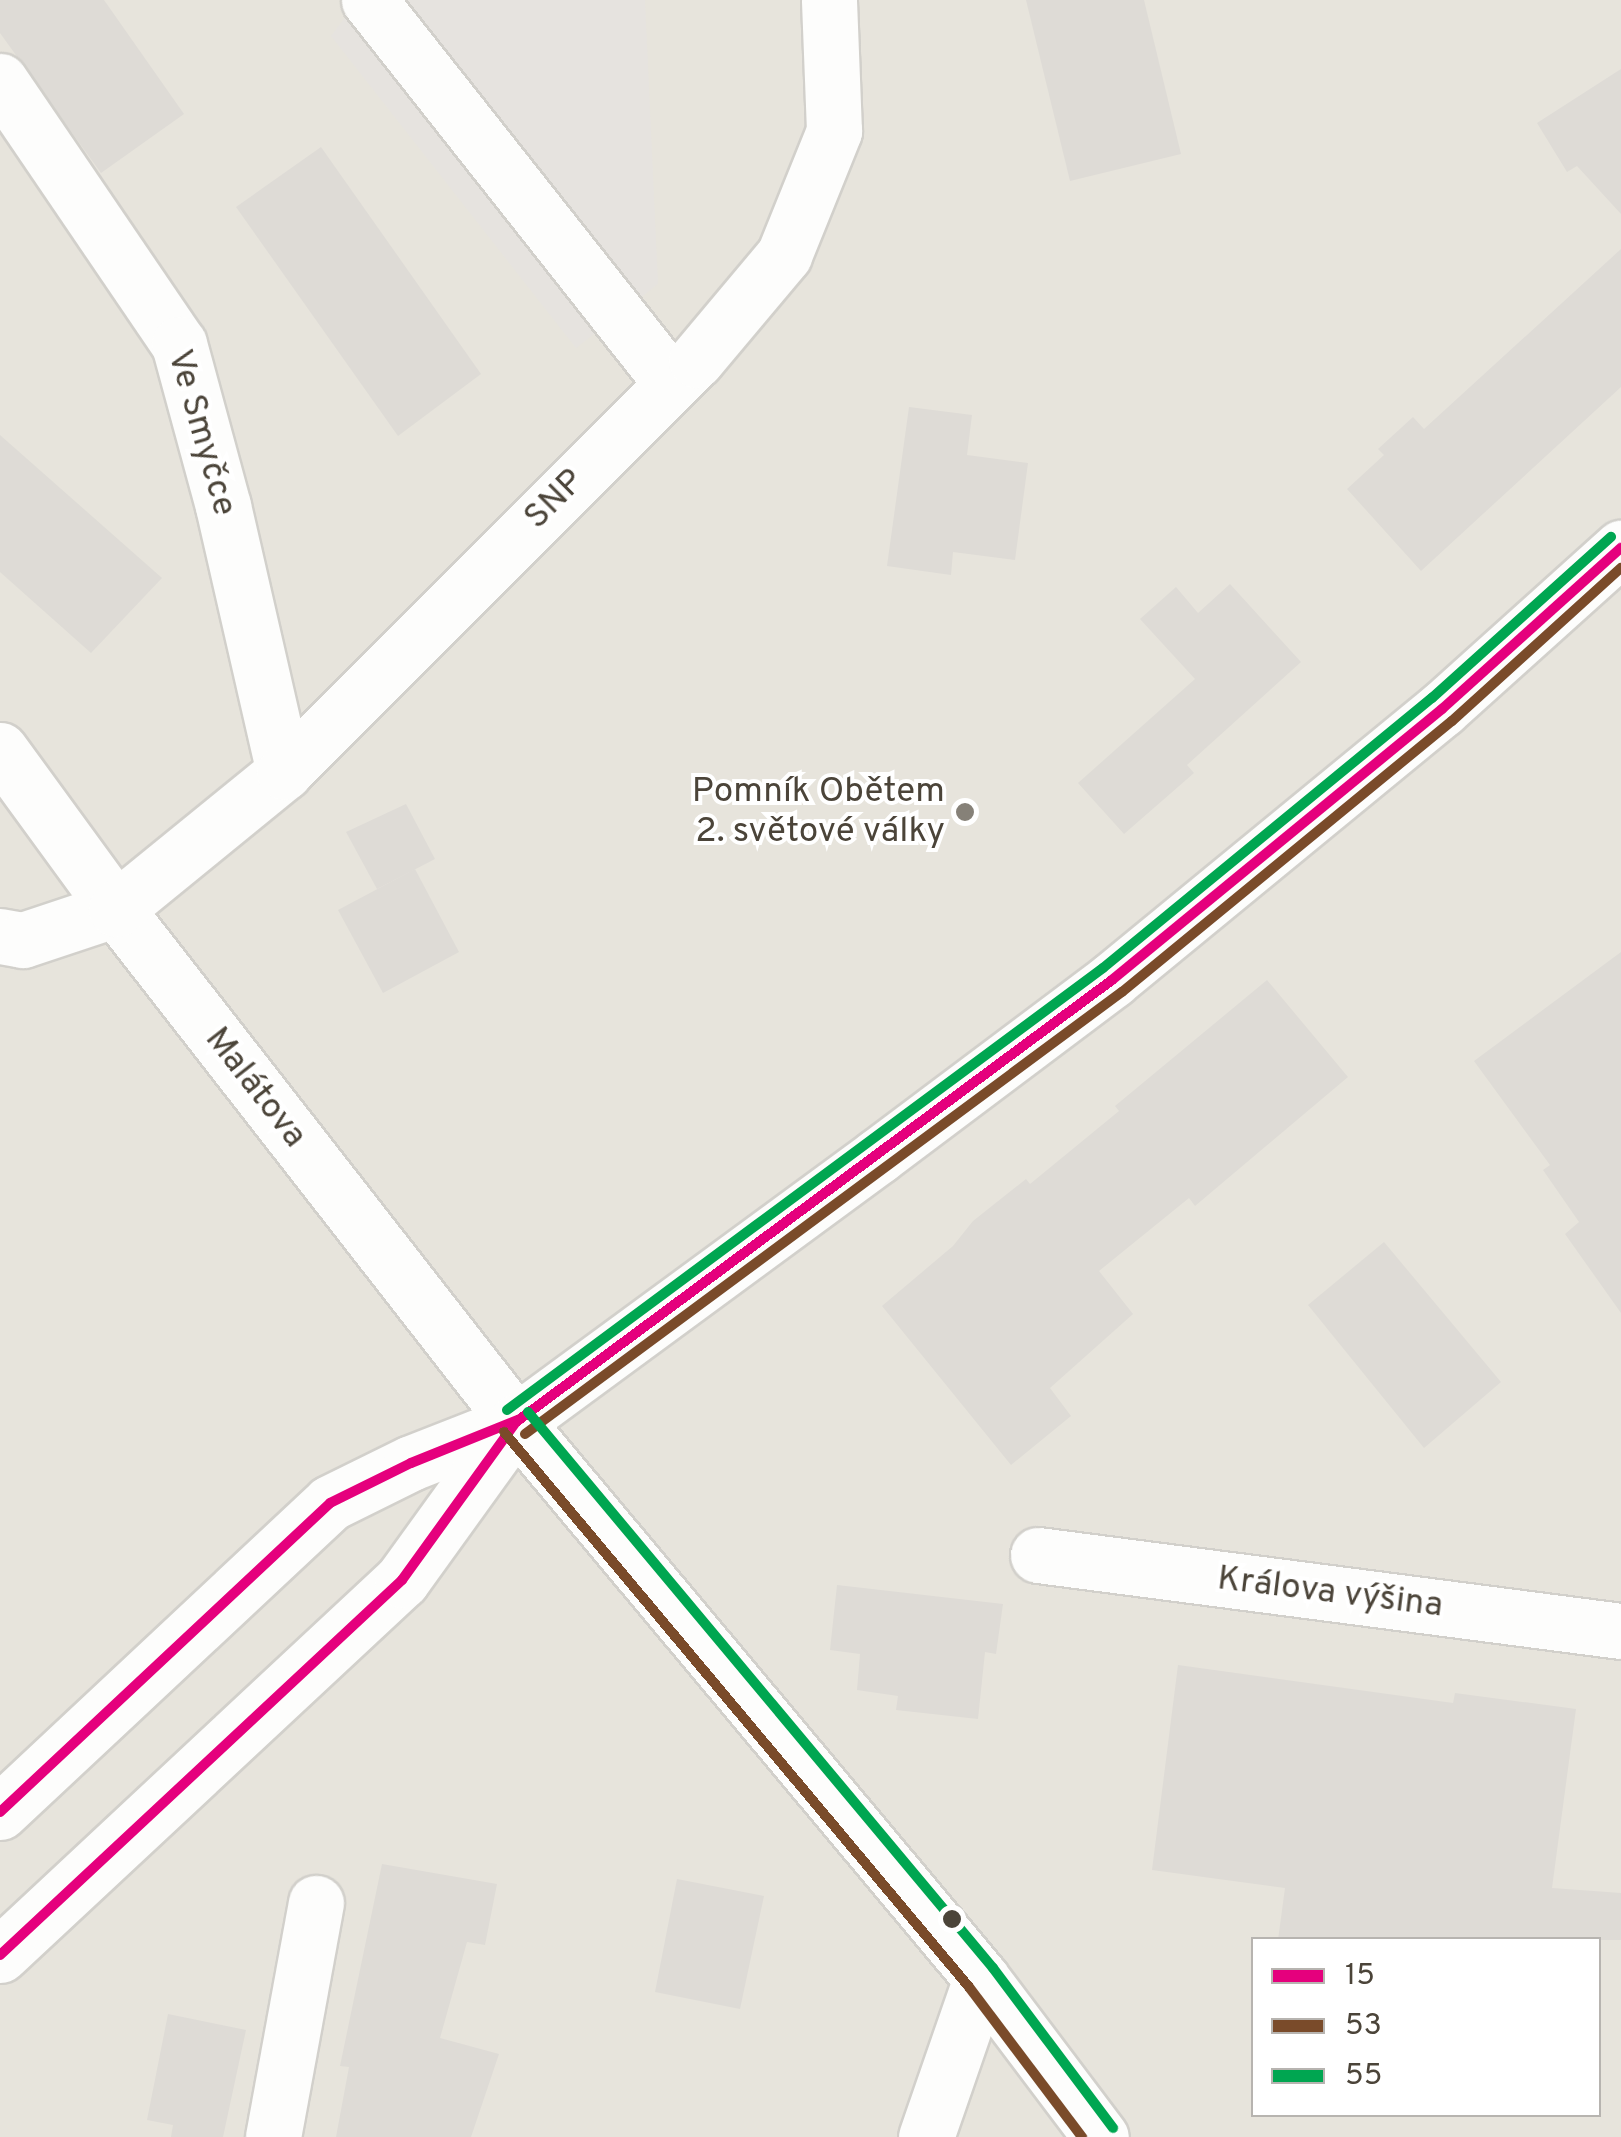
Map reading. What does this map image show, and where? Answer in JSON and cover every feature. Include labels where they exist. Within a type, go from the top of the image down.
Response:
[{"type":"street","name":"SNP","points":[[116,909],[284,772],[672,383],[784,255],[834,131],[829,0]]},
{"type":"street","points":[[381,16],[672,383]]},
{"type":"street","name":"Ve Smyčce","points":[[0,81],[179,344],[223,506],[284,772]]},
{"type":"street","points":[[0,1812],[330,1503],[412,1463],[516,1422],[1112,980],[1442,710],[1621,548]]},
{"type":"street","name":"Malátova","points":[[0,750],[116,909],[516,1422],[981,1978],[1101,2137]]},
{"type":"street","points":[[0,936],[22,940],[116,909]]},
{"type":"street","points":[[0,1954],[402,1580],[516,1422]]},
{"type":"street","name":"Králova výšina","points":[[1038,1554],[1621,1630]]},
{"type":"street","points":[[274,2137],[316,1903]]},
{"type":"street","points":[[926,2137],[981,1978]]},
{"type":"shaded area","points":[[0,0],[1621,0],[1621,2137],[0,2137]]},
{"type":"shaded area","points":[[358,0],[645,0],[658,284],[576,348],[331,36]]},
{"type":"building","points":[[0,0],[104,0],[184,114],[101,173],[0,33]]},
{"type":"building","points":[[1026,0],[1144,0],[1181,154],[1070,181]]},
{"type":"building","points":[[1621,69],[1621,214],[1577,166],[1567,172],[1537,123]]},
{"type":"building","points":[[321,147],[481,374],[398,436],[236,207]]},
{"type":"building","points":[[1621,249],[1621,387],[1421,571],[1347,489],[1384,455],[1378,449],[1413,417],[1424,429]]},
{"type":"building","points":[[909,407],[972,415],[967,455],[1028,463],[1015,560],[953,552],[951,575],[887,566]]},
{"type":"building","points":[[0,435],[162,578],[91,653],[0,572]]},
{"type":"building","points":[[1230,584],[1301,662],[1187,765],[1194,773],[1124,834],[1078,783],[1195,679],[1140,619],[1176,587],[1198,613]]},
{"type":"building","points":[[406,804],[435,859],[377,889],[346,832]]},
{"type":"building","points":[[415,869],[459,952],[383,993],[338,910]]},
{"type":"building","points":[[1621,952],[1621,1313],[1565,1234],[1579,1222],[1543,1170],[1550,1165],[1474,1061]]},
{"type":"building","points":[[1267,980],[1348,1077],[1195,1206],[1189,1198],[1099,1271],[1133,1314],[1050,1388],[1071,1416],[1011,1465],[882,1306],[953,1246],[973,1221],[1026,1179],[1030,1184],[1119,1111],[1115,1106]]},
{"type":"building","points":[[1384,1242],[1501,1382],[1424,1448],[1308,1305]]},
{"type":"building","points":[[837,1585],[1003,1604],[996,1654],[985,1652],[978,1719],[896,1710],[898,1696],[857,1690],[860,1654],[830,1650]]},
{"type":"building","points":[[1178,1665],[1453,1703],[1455,1693],[1576,1709],[1552,1888],[1621,1893],[1621,1940],[1278,1937],[1285,1888],[1152,1870]]},
{"type":"building","points":[[382,1864],[497,1884],[485,1945],[467,1942],[440,2038],[499,2054],[471,2137],[336,2137],[349,2067],[340,2066]]},
{"type":"building","points":[[677,1879],[764,1896],[740,2009],[655,1992]]},
{"type":"building","points":[[168,2014],[246,2030],[223,2137],[171,2137],[173,2125],[147,2120]]},
{"type":"transit line","name":"55","points":[[507,1410],[1103,968],[1432,698],[1611,537]]},
{"type":"transit line","name":"15","points":[[0,1955],[402,1580],[516,1422],[1112,980],[1442,709],[1621,548]]},
{"type":"transit line","name":"53","points":[[525,1434],[1122,992],[1452,721],[1621,568]]},
{"type":"transit line","name":"55","points":[[528,1412],[993,1968],[1113,2128]]},
{"type":"transit line","name":"15","points":[[0,1812],[330,1503],[411,1463],[520,1419]]},
{"type":"transit line","name":"53","points":[[504,1432],[969,1987],[1082,2137]]},
{"type":"place","name":"Pomník Obětem 2. světové války","points":[[965,812]]}]
